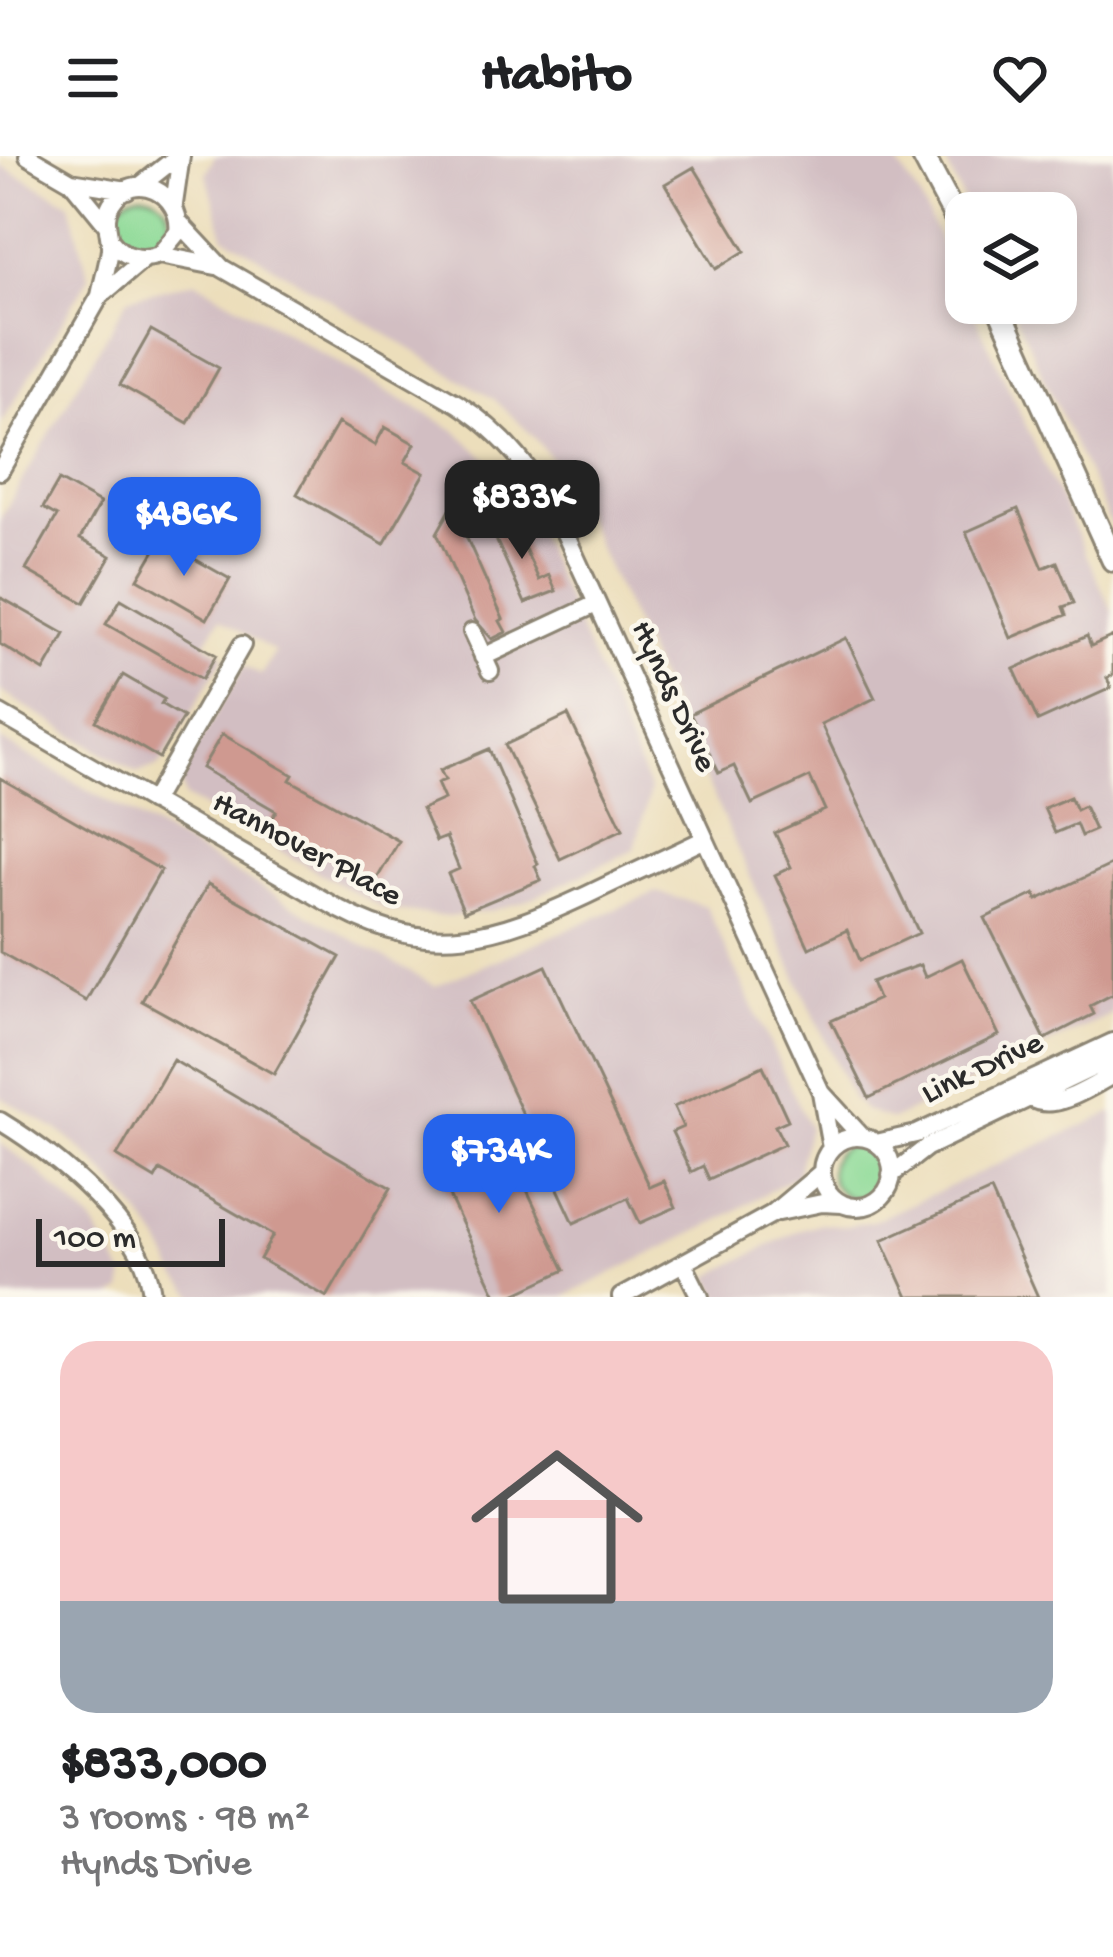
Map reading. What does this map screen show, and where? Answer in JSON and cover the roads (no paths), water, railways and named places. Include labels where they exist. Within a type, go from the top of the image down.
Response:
[{"type":"main road","points":[[923,156],[945,197]]},
{"type":"main road","points":[[1006,324],[1113,560]]},
{"type":"street","points":[[28,156],[71,181],[160,190],[177,213]]},
{"type":"street","points":[[0,470],[100,296],[113,200],[179,156]]},
{"type":"street","points":[[100,296],[174,241],[179,156]]},
{"type":"street","points":[[71,181],[125,254],[152,257]]},
{"type":"street","name":"Hynds Drive","points":[[177,213],[222,268],[458,404],[522,460],[546,495],[820,1092],[831,1148]]},
{"type":"street","name":"Hynds Drive","points":[[152,257],[222,268]]},
{"type":"street","points":[[472,632],[486,664],[596,604]]},
{"type":"street","points":[[152,802],[242,645]]},
{"type":"street","name":"Hannover Place","points":[[0,714],[354,917],[393,932],[437,939],[520,926],[705,839]]},
{"type":"street","name":"Link Drive","points":[[869,1140],[916,1134],[1113,1042]]},
{"type":"street","name":"Link Drive","points":[[891,1175],[926,1147],[1113,1058]]},
{"type":"street","points":[[1030,1098],[1039,1104],[1059,1101],[1113,1075]]},
{"type":"street","name":"Hynds Drive","points":[[820,1092],[869,1140]]},
{"type":"street","points":[[0,1121],[53,1157],[107,1210],[144,1264],[152,1297]]},
{"type":"street","points":[[621,1297],[772,1214],[822,1172],[831,1148],[845,1139],[869,1140],[890,1159],[891,1175],[876,1201],[822,1203],[772,1214]]},
{"type":"street","points":[[822,1172],[827,1190],[846,1204]]},
{"type":"street","points":[[683,1263],[700,1297]]}]
